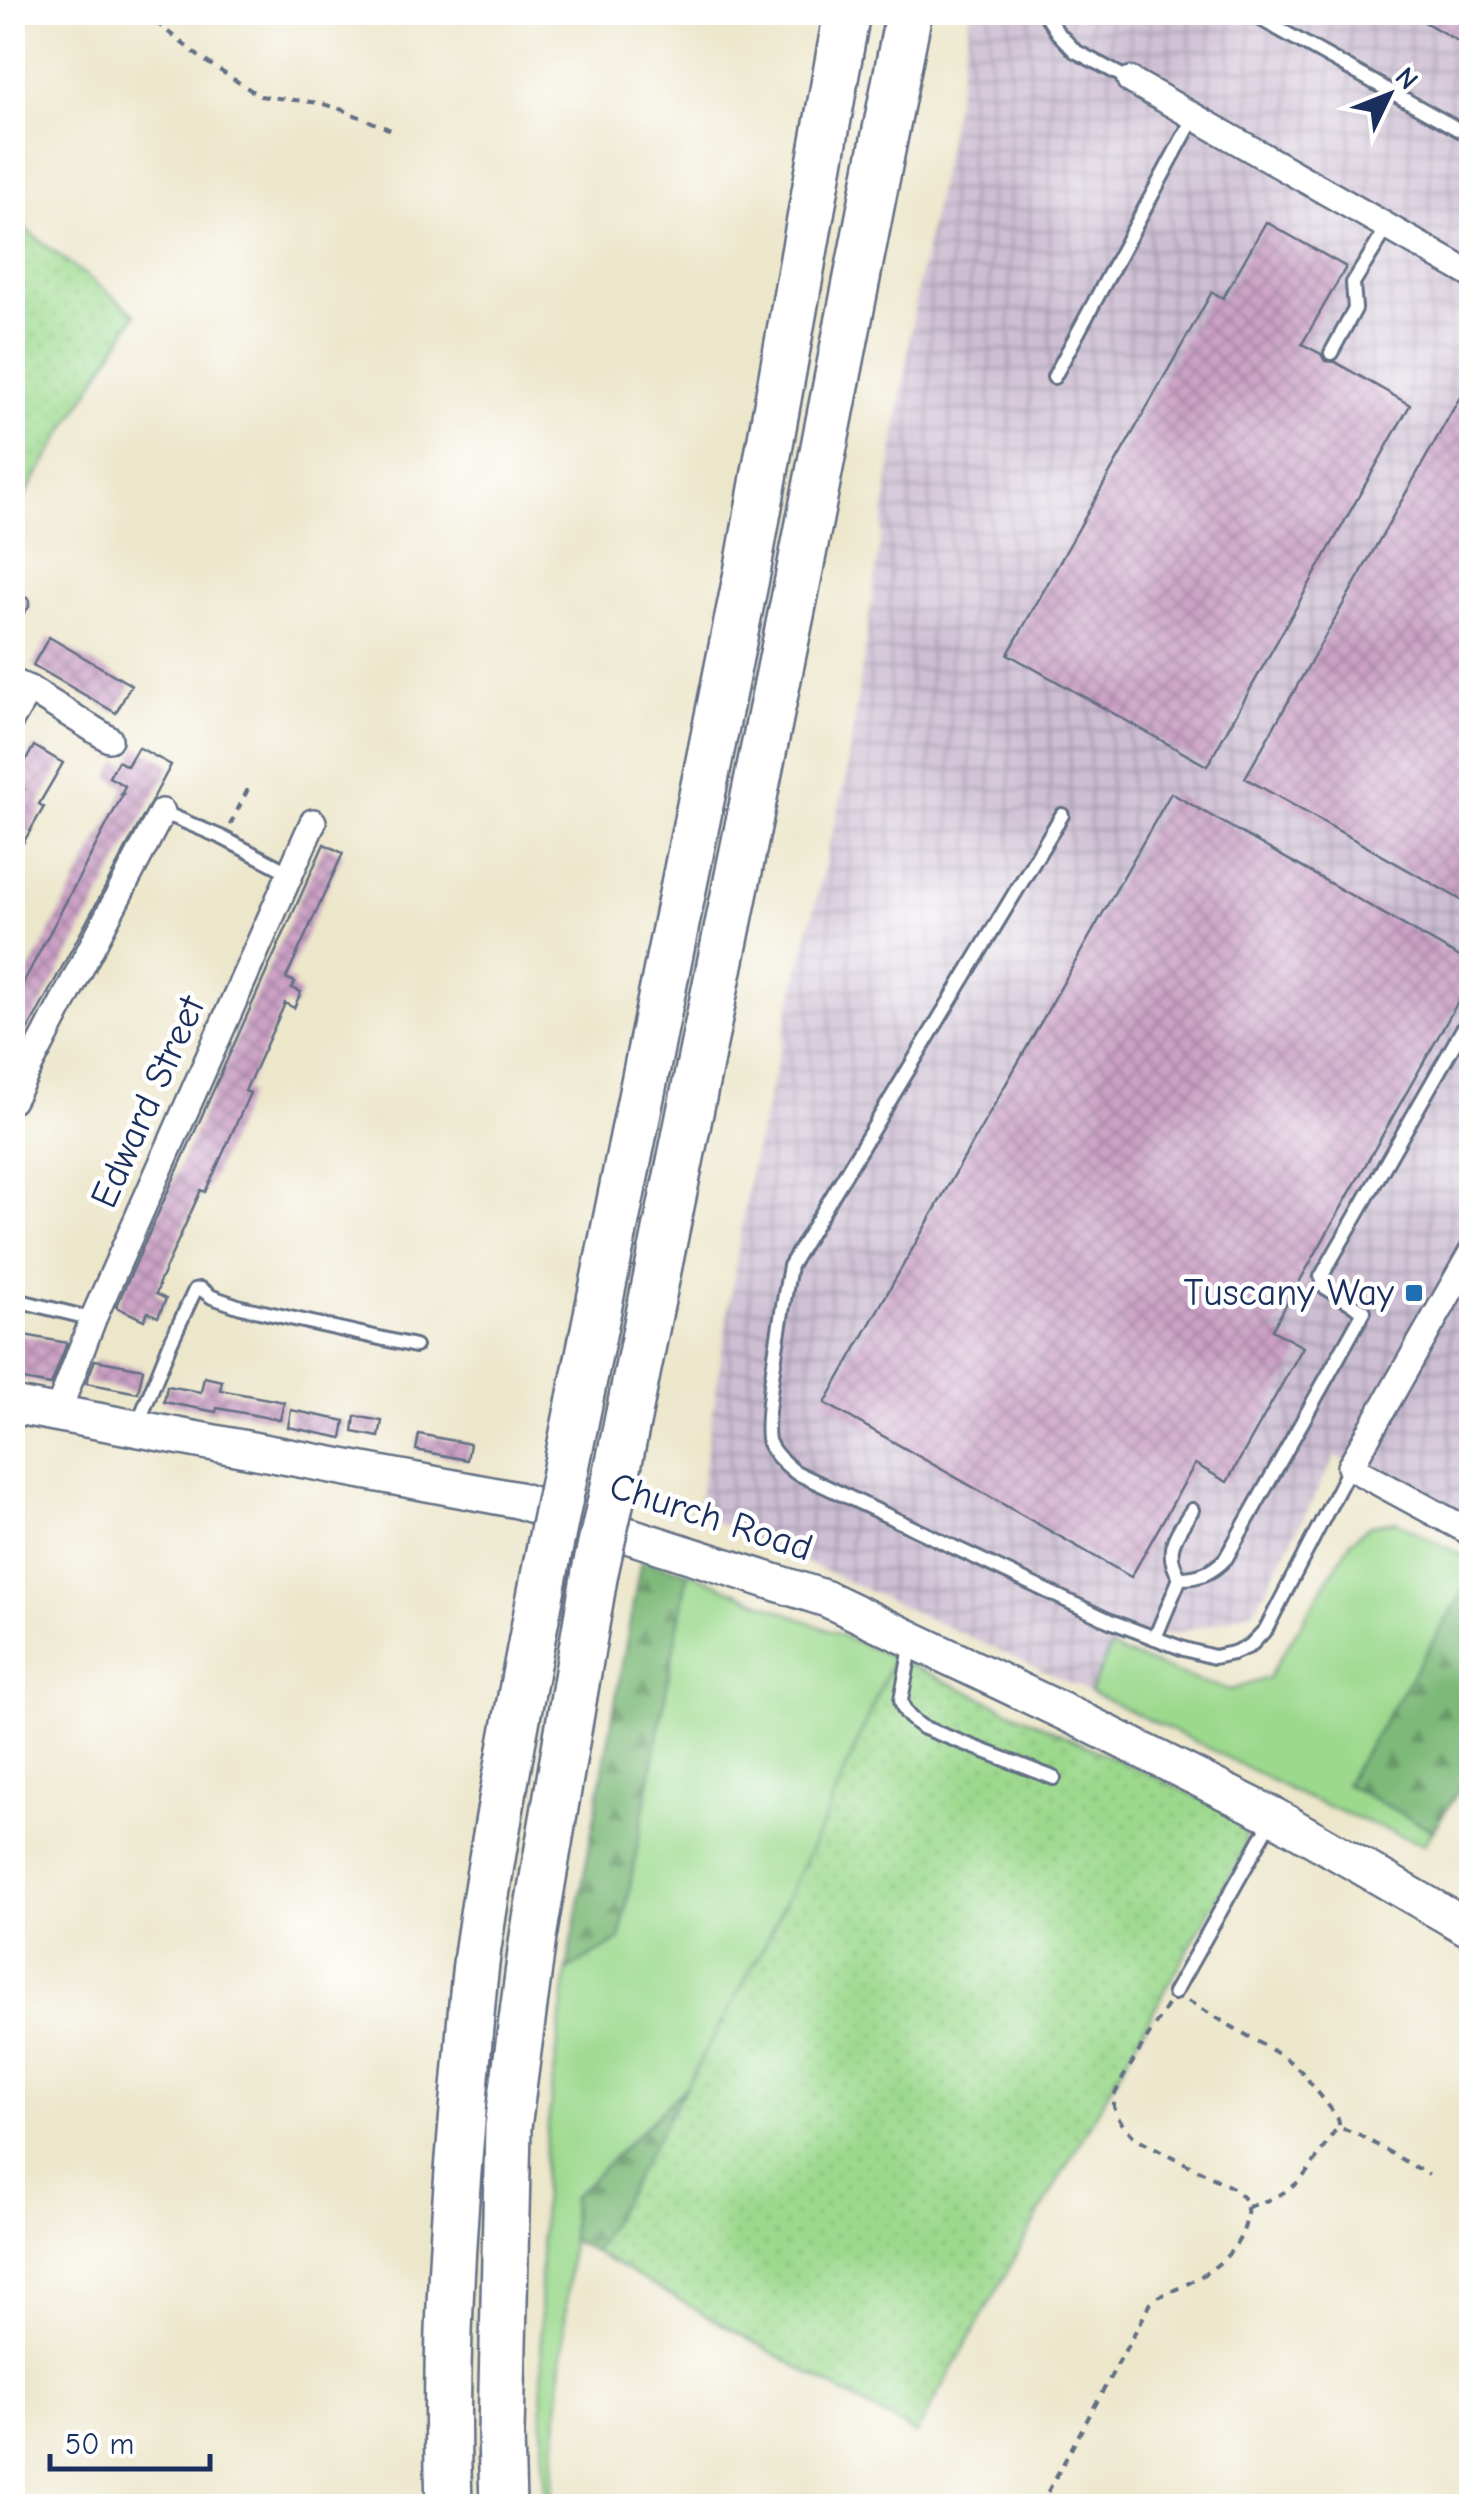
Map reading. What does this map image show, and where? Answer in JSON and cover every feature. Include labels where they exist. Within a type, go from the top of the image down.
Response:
[{"type":"highway","points":[[449,2506],[449,2302],[478,1952],[514,1729],[747,573],[847,12]]},
{"type":"highway","points":[[503,2506],[500,2433],[508,2127],[533,1936],[595,1572],[788,634],[909,12]]},
{"type":"street","points":[[1130,80],[1472,275]]},
{"type":"street","points":[[12,718],[21,686],[109,739]]},
{"type":"street","points":[[12,1100],[162,812]]},
{"type":"street","name":"Edward Street","points":[[57,1414],[93,1319],[313,822]]},
{"type":"street","points":[[1472,1252],[1350,1466],[1472,1533]]},
{"type":"street","name":"Church Road","points":[[12,1405],[518,1500],[827,1599],[1274,1816],[1472,1930]]},
{"type":"lane","points":[[1044,12],[1076,51],[1130,80]]},
{"type":"lane","points":[[1248,12],[1472,137]]},
{"type":"lane","points":[[1054,377],[1194,117]]},
{"type":"lane","points":[[1331,353],[1355,309],[1353,283],[1387,228]]},
{"type":"lane","points":[[162,812],[290,872]]},
{"type":"lane","points":[[1062,815],[790,1266],[768,1440],[778,1457],[795,1472],[1110,1621],[1214,1657],[1250,1646],[1266,1629],[1350,1466]]},
{"type":"lane","points":[[1180,1578],[1198,1578],[1226,1558],[1364,1311],[1323,1286],[1321,1277],[1472,1012]]},
{"type":"lane","points":[[136,1430],[195,1290],[202,1288],[212,1297],[240,1307],[415,1346]]},
{"type":"lane","points":[[12,1300],[93,1319]]},
{"type":"lane","points":[[1155,1638],[1180,1578],[1170,1556],[1171,1546],[1192,1510]]},
{"type":"lane","points":[[913,1640],[901,1700],[909,1718],[922,1727],[1054,1778]]},
{"type":"lane","points":[[1174,1993],[1274,1816]]},
{"type":"path","points":[[143,12],[202,59],[260,96],[320,103],[390,130]]},
{"type":"path","points":[[223,838],[248,789]]},
{"type":"path","points":[[1040,2506],[1151,2303],[1208,2272],[1228,2255],[1243,2233],[1248,2207],[1244,2198],[1232,2187],[1134,2137],[1114,2107],[1114,2096],[1123,2078],[1174,1993],[1302,2071],[1338,2119],[1340,2128]]},
{"type":"path","points":[[1340,2128],[1356,2133],[1429,2175]]},
{"type":"path","points":[[1248,2207],[1294,2188],[1340,2128]]},
{"type":"shaded area","points":[[971,13],[1471,13],[1471,1533],[1336,1456],[1255,1609],[1213,1624],[1111,1648],[1090,1692],[697,1513],[750,1172],[846,777],[918,283]]},
{"type":"green space","points":[[13,220],[136,314],[13,515]]},
{"type":"green space","points":[[1396,1521],[1471,1560],[1471,1587],[1467,1587],[1345,1784],[1433,1830],[1424,1845],[1302,1796],[1090,1692],[1110,1648],[1230,1690],[1268,1678],[1351,1541],[1370,1525]]},
{"type":"green space","points":[[641,1560],[688,1572],[620,1940],[567,1970]]},
{"type":"green space","points":[[688,1572],[893,1657],[828,1813],[766,1942],[687,2086],[572,2198],[551,2506],[545,2506],[540,2287],[544,2157],[567,1970],[620,1940]]},
{"type":"green space","points":[[1467,1586],[1472,1587],[1471,1771],[1433,1830],[1345,1784]]},
{"type":"green space","points":[[893,1657],[1246,1819],[1244,1850],[916,2434],[594,2252],[762,1950],[828,1813]]},
{"type":"green space","points":[[687,2086],[594,2252],[571,2240],[572,2198]]},
{"type":"building","points":[[1407,12],[1472,12],[1472,49]]},
{"type":"building","points":[[1266,222],[1346,267],[1302,344],[1321,354],[1325,361],[1335,362],[1410,405],[1207,766],[1008,654],[1212,292],[1223,298]]},
{"type":"building","points":[[1472,376],[1472,906],[1245,778]]},
{"type":"building","points":[[12,586],[29,600],[29,607],[12,626]]},
{"type":"building","points":[[49,637],[131,685],[116,713],[33,665]]},
{"type":"building","points":[[34,746],[63,763],[39,804],[44,807],[12,862],[12,810],[24,789],[13,783]]},
{"type":"building","points":[[138,747],[171,765],[12,1060],[12,1004],[123,794],[125,786],[109,777],[118,761],[127,766]]},
{"type":"building","points":[[1171,793],[1472,964],[1472,977],[1272,1330],[1303,1347],[1227,1482],[1195,1464],[1131,1577],[825,1403]]},
{"type":"building","points":[[324,844],[343,853],[286,978],[295,982],[292,988],[301,992],[294,1008],[285,1003],[245,1091],[250,1093],[215,1171],[205,1192],[201,1190],[158,1285],[156,1294],[166,1299],[158,1317],[148,1312],[144,1320],[116,1307]]},
{"type":"building","points":[[19,1334],[67,1343],[51,1385],[12,1378],[12,1345],[17,1345]]},
{"type":"building","points":[[95,1360],[143,1369],[138,1393],[86,1383]]},
{"type":"building","points":[[204,1377],[222,1381],[220,1390],[284,1402],[280,1420],[164,1402],[167,1386],[201,1392]]},
{"type":"building","points":[[291,1410],[345,1421],[342,1438],[288,1427]]},
{"type":"building","points":[[355,1416],[382,1421],[379,1437],[353,1432]]},
{"type":"building","points":[[419,1434],[470,1444],[467,1460],[416,1450]]},
{"type":"place","name":"Tuscany Way","points":[[1414,1293]]}]
